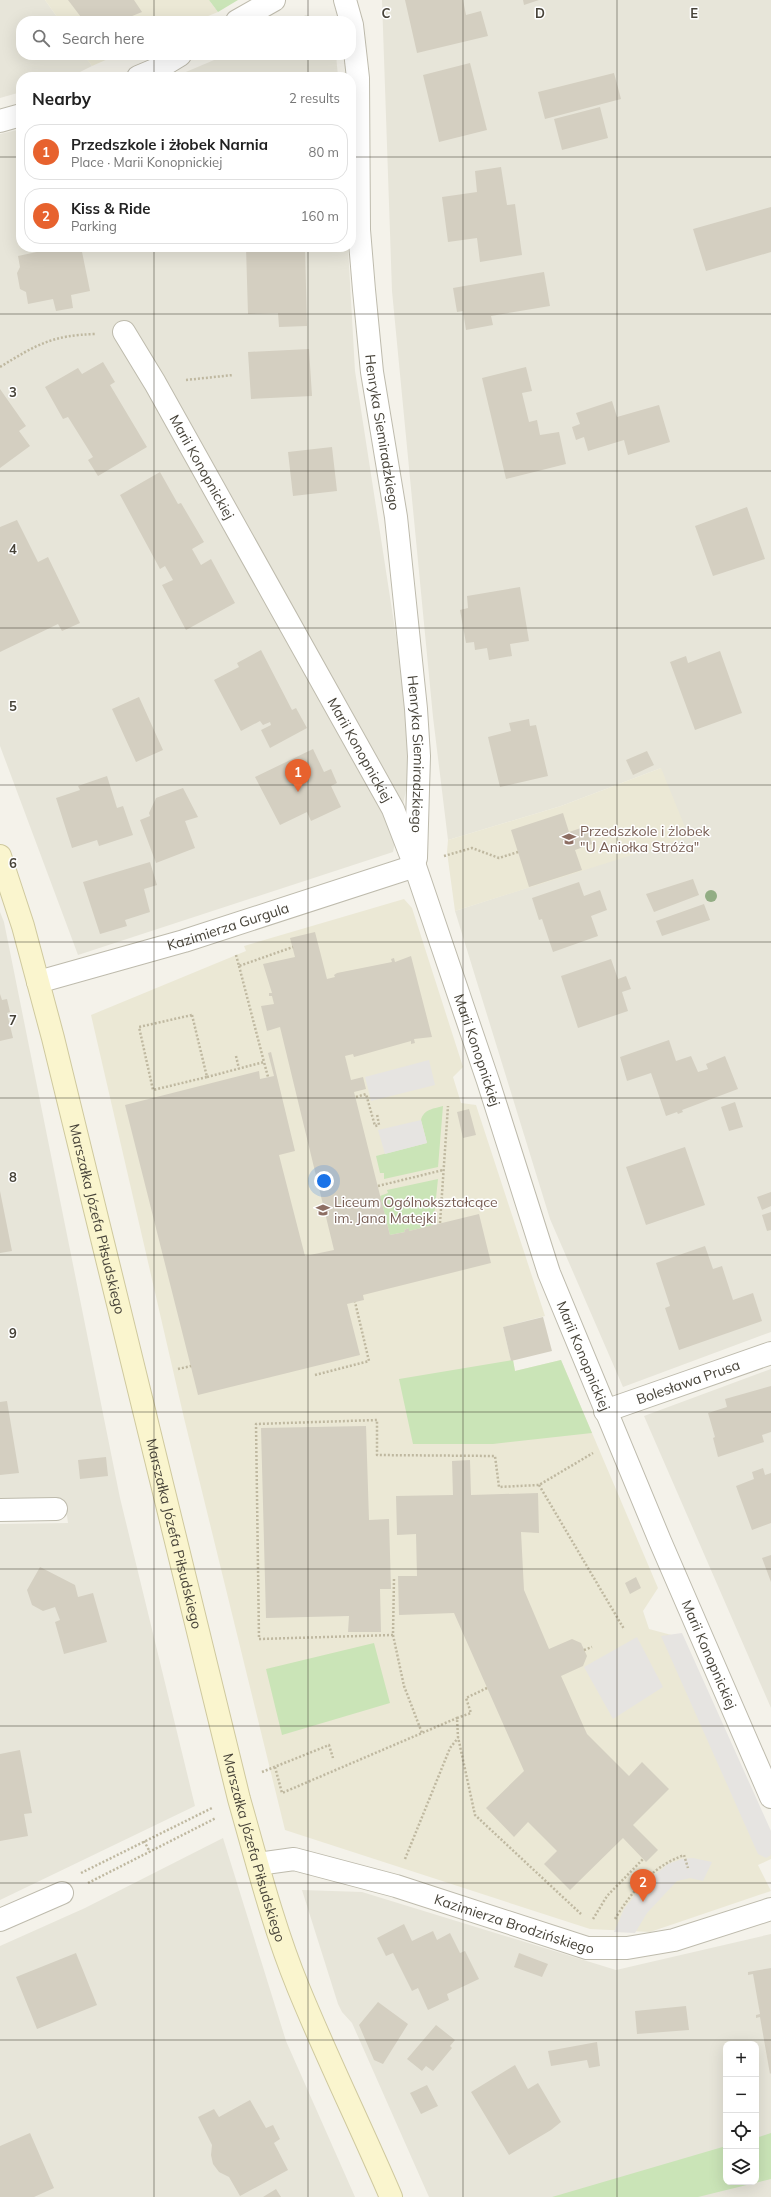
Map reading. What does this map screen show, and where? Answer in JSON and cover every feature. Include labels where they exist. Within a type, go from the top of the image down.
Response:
[{"type":"main road","name":"Marszałka Józefa Piłsudskiego","points":[[0,856],[23,926],[38,982],[237,1791],[258,1864],[297,1986],[391,2197]]},
{"type":"street","points":[[246,16],[274,0]]},
{"type":"street","name":"Henryka Siemiradzkiego","points":[[345,0],[349,16]]},
{"type":"street","points":[[150,72],[172,60]]},
{"type":"street","name":"Henryka Siemiradzkiego","points":[[356,60],[358,78],[359,230],[364,290],[372,372],[396,517],[416,709],[419,756],[415,866]]},
{"type":"street","points":[[0,121],[16,116]]},
{"type":"street","name":"Marii Konopnickiej","points":[[124,332],[155,383],[393,809],[415,866],[488,1081],[549,1273],[605,1411],[771,1797]]},
{"type":"street","name":"Kazimierza Gurgula","points":[[38,982],[184,941],[415,866]]},
{"type":"street","name":"Bolesława Prusa","points":[[605,1411],[771,1353]]},
{"type":"street","points":[[0,1510],[56,1509]]},
{"type":"street","name":"Kazimierza Brodzińskiego","points":[[258,1864],[294,1859],[396,1886],[587,1948],[626,1948],[674,1940],[771,1909]]},
{"type":"street","points":[[0,1920],[62,1893]]},
{"type":"path","points":[[0,367],[35,345],[56,337],[100,334]]},
{"type":"path","points":[[155,383],[233,375]]},
{"type":"path","points":[[442,857],[472,848],[499,858],[518,852]]},
{"type":"path","points":[[239,966],[292,947]]},
{"type":"path","points":[[235,948],[268,1077]]},
{"type":"path","points":[[207,1077],[192,1015],[138,1027],[154,1090],[207,1077],[239,1069],[264,1062]]},
{"type":"path","points":[[236,1056],[239,1069]]},
{"type":"path","points":[[356,1097],[366,1094],[375,1126],[379,1125],[377,1114]]},
{"type":"path","points":[[440,1223],[448,1106]]},
{"type":"path","points":[[378,1186],[443,1170]]},
{"type":"path","points":[[315,1375],[369,1361],[356,1302]]},
{"type":"path","points":[[178,1370],[191,1366]]},
{"type":"path","points":[[393,1635],[259,1639],[256,1424],[377,1420],[377,1455],[495,1456],[499,1487],[539,1485],[599,1449]]},
{"type":"path","points":[[539,1485],[624,1629]]},
{"type":"path","points":[[394,1579],[393,1635],[404,1686],[422,1733]]},
{"type":"path","points":[[584,1650],[592,1647]]},
{"type":"path","points":[[275,1767],[282,1793],[471,1713],[466,1698],[487,1688]]},
{"type":"path","points":[[457,1718],[458,1737],[475,1816],[585,1918]]},
{"type":"path","points":[[403,1864],[450,1748],[458,1737]]},
{"type":"path","points":[[260,1772],[329,1745],[334,1758]]},
{"type":"path","points":[[80,1873],[214,1806]]},
{"type":"path","points":[[99,1878],[217,1818]]},
{"type":"path","points":[[144,1841],[150,1852]]},
{"type":"path","points":[[613,1924],[634,1890],[650,1874],[669,1860],[684,1855],[688,1868]]},
{"type":"path","points":[[591,1923],[607,1896],[644,1858]]},
{"type":"shaded area","points":[[0,0],[45,0],[56,16],[16,16],[16,60],[88,60],[92,66],[80,72],[16,72],[16,93],[0,98]]},
{"type":"shaded area","points":[[45,0],[209,0],[218,12],[208,16],[56,16]]},
{"type":"shaded area","points":[[382,0],[771,0],[771,1332],[623,1387],[550,1219],[455,911],[582,870],[661,768],[561,806],[448,840],[433,717],[392,291]]},
{"type":"shaded area","points":[[88,60],[106,60],[92,66]]},
{"type":"shaded area","points":[[214,60],[336,60],[338,72],[186,72]]},
{"type":"shaded area","points":[[16,130],[16,252],[348,252],[355,371],[414,752],[393,852],[78,955],[0,746],[0,134]]},
{"type":"shaded area","name":"Przedszkole i żlobek \"U Aniołka Stróża\"","points":[[661,768],[689,837],[455,911],[447,852],[448,840],[561,806]]},
{"type":"shaded area","points":[[404,899],[412,908],[463,1067],[453,1077],[461,1103],[476,1105],[545,1316],[503,1327],[515,1371],[561,1360],[658,1588],[643,1611],[649,1629],[679,1637],[771,1849],[771,1859],[758,1865],[771,1891],[650,1932],[590,1929],[285,1830],[184,1418],[91,1015],[246,951],[244,946]]},
{"type":"shaded area","points":[[0,912],[4,922],[120,1498],[195,1806],[0,1900],[0,1524],[68,1523],[65,1501],[0,1500]]},
{"type":"shaded area","points":[[429,1060],[435,1085],[371,1101],[365,1077]]},
{"type":"shaded area","points":[[421,1120],[427,1143],[385,1154],[378,1130]]},
{"type":"shaded area","points":[[771,1369],[771,1708],[644,1416]]},
{"type":"shaded area","points":[[682,1633],[771,1831],[771,1855],[766,1858],[758,1854],[661,1636]]},
{"type":"shaded area","points":[[637,1637],[663,1687],[613,1719],[584,1667]]},
{"type":"shaded area","points":[[223,1838],[286,2041],[355,2197],[0,2197],[0,1946],[85,1908]]},
{"type":"shaded area","points":[[693,1858],[712,1862],[703,1881],[690,1878],[677,1881],[647,1913],[635,1933],[614,1932],[624,1909],[642,1886],[668,1864],[682,1859]]},
{"type":"shaded area","points":[[302,1890],[362,1892],[616,1970],[771,1934],[771,2197],[429,2197],[352,2023],[342,2012],[338,2004]]},
{"type":"green space","points":[[209,0],[238,0],[218,12]]},
{"type":"green space","points":[[443,1106],[438,1167],[384,1179],[384,1173],[380,1173],[376,1156],[427,1143],[421,1120],[422,1116],[429,1110]]},
{"type":"green space","points":[[438,1179],[434,1217],[432,1218],[434,1225],[409,1231],[409,1228],[404,1230],[405,1232],[390,1235],[380,1196],[388,1193],[387,1190]]},
{"type":"green space","points":[[513,1360],[515,1371],[561,1360],[592,1433],[493,1444],[413,1444],[399,1379]]},
{"type":"green space","points":[[374,1643],[390,1703],[282,1735],[266,1669]]},
{"type":"green space","points":[[771,2133],[771,2179],[759,2182],[759,2149],[759,2137]]},
{"type":"green space","points":[[723,2147],[723,2185],[747,2185],[698,2197],[552,2197]]},
{"type":"building","points":[[68,0],[134,0],[142,12],[132,16],[80,16]]},
{"type":"building","points":[[405,0],[463,0],[466,15],[481,11],[488,36],[417,53]]},
{"type":"building","points":[[523,0],[539,0],[524,5]]},
{"type":"building","points":[[470,63],[487,130],[439,142],[423,75]]},
{"type":"building","points":[[614,73],[621,99],[545,119],[538,92]]},
{"type":"building","points":[[600,107],[608,138],[562,150],[554,119]]},
{"type":"building","points":[[501,167],[507,205],[515,204],[522,255],[480,262],[477,238],[448,242],[442,197],[477,192],[475,171]]},
{"type":"building","points":[[771,207],[771,252],[706,271],[693,229]]},
{"type":"building","points":[[37,252],[82,252],[90,291],[71,295],[73,308],[56,311],[53,299],[28,304],[26,292],[20,289],[17,273],[20,267],[18,256]]},
{"type":"building","points":[[246,252],[305,252],[307,326],[279,327],[278,313],[248,314]]},
{"type":"building","points":[[544,272],[550,306],[491,316],[493,325],[466,330],[463,311],[457,312],[453,288]]},
{"type":"building","points":[[309,349],[312,396],[251,399],[248,352]]},
{"type":"building","points":[[103,362],[115,382],[110,385],[147,447],[98,476],[88,460],[93,457],[68,417],[63,419],[45,387],[78,368],[82,374]]},
{"type":"building","points":[[526,367],[532,391],[522,393],[529,422],[537,420],[540,435],[559,432],[566,464],[506,479],[482,378]]},
{"type":"building","points":[[0,389],[26,426],[19,431],[30,446],[0,468]]},
{"type":"building","points":[[612,401],[617,417],[659,405],[670,442],[628,455],[624,440],[588,451],[584,437],[576,440],[572,427],[580,424],[576,413]]},
{"type":"building","points":[[332,447],[337,491],[293,496],[288,452]]},
{"type":"building","points":[[160,472],[178,504],[181,503],[204,542],[192,549],[201,565],[211,559],[235,603],[186,630],[162,585],[173,580],[165,566],[160,569],[120,495]]},
{"type":"building","points":[[747,507],[765,559],[713,576],[695,526]]},
{"type":"building","points":[[17,520],[38,562],[48,557],[80,623],[62,631],[58,624],[0,652],[0,527]]},
{"type":"building","points":[[520,587],[529,641],[510,644],[512,656],[489,660],[487,648],[475,650],[474,642],[466,643],[460,610],[468,608],[467,596]]},
{"type":"building","points":[[261,650],[292,710],[296,708],[307,728],[270,748],[261,730],[271,725],[270,722],[263,725],[260,721],[241,731],[214,680],[239,667],[237,663]]},
{"type":"building","points":[[720,651],[742,713],[695,730],[670,662],[686,656],[688,663]]},
{"type":"building","points":[[139,697],[163,750],[136,762],[112,709]]},
{"type":"building","points":[[529,719],[530,726],[536,725],[548,776],[500,787],[488,737],[511,731],[509,723]]},
{"type":"building","points":[[313,749],[324,772],[331,769],[337,783],[331,786],[341,807],[311,821],[307,812],[280,825],[255,777]]},
{"type":"building","points":[[647,751],[654,765],[633,775],[626,760]]},
{"type":"building","points":[[107,776],[117,808],[123,806],[133,835],[99,846],[97,840],[72,848],[56,798],[80,790],[78,786]]},
{"type":"building","points":[[183,788],[198,817],[185,821],[195,848],[156,863],[140,820],[150,816],[149,813],[156,798]]},
{"type":"building","points":[[563,813],[569,832],[587,826],[592,844],[575,850],[582,870],[529,887],[511,830]]},
{"type":"building","points":[[150,862],[157,885],[144,889],[150,912],[125,920],[127,926],[100,934],[83,882]]},
{"type":"building","points":[[693,879],[699,895],[654,912],[646,894]]},
{"type":"building","points":[[579,882],[584,896],[600,890],[607,910],[591,916],[598,936],[553,952],[542,919],[539,920],[532,898]]},
{"type":"building","points":[[704,904],[710,920],[662,936],[656,921]]},
{"type":"building","points":[[315,932],[327,979],[335,977],[334,975],[337,973],[392,962],[391,959],[394,958],[395,962],[411,956],[432,1037],[414,1039],[415,1043],[411,1044],[411,1041],[354,1057],[353,1054],[345,1056],[351,1080],[363,1077],[366,1089],[354,1092],[390,1235],[405,1232],[404,1230],[409,1228],[409,1231],[479,1214],[491,1263],[363,1295],[364,1300],[347,1304],[360,1355],[198,1395],[125,1105],[259,1071],[260,1079],[274,1076],[268,1053],[271,1052],[295,1151],[279,1155],[305,1256],[334,1250],[280,1027],[267,1031],[261,1006],[274,1004],[272,996],[269,996],[269,993],[272,993],[263,964],[295,957],[290,938]]},
{"type":"building","points":[[611,959],[618,979],[626,976],[631,989],[622,992],[628,1011],[578,1028],[561,976]]},
{"type":"building","points":[[0,994],[2,1000],[7,999],[10,1012],[7,1013],[13,1038],[0,1041]]},
{"type":"building","points":[[669,1040],[676,1061],[691,1056],[698,1072],[708,1069],[706,1064],[725,1056],[738,1089],[682,1110],[683,1112],[678,1114],[677,1112],[666,1116],[651,1073],[627,1081],[620,1057]]},
{"type":"building","points":[[735,1102],[743,1127],[729,1131],[721,1107]]},
{"type":"building","points":[[469,1109],[476,1135],[463,1138],[457,1112]]},
{"type":"building","points":[[685,1147],[705,1205],[646,1225],[626,1167]]},
{"type":"building","points":[[0,1191],[12,1251],[0,1253]]},
{"type":"building","points":[[771,1192],[771,1206],[762,1210],[757,1197]]},
{"type":"building","points":[[771,1212],[771,1230],[767,1231],[762,1215]]},
{"type":"building","points":[[705,1246],[713,1269],[722,1266],[733,1300],[753,1293],[762,1321],[679,1350],[665,1308],[670,1306],[656,1263]]},
{"type":"building","points":[[543,1317],[552,1351],[511,1361],[503,1327]]},
{"type":"building","points":[[771,1386],[771,1432],[762,1435],[764,1442],[718,1457],[713,1438],[715,1437],[708,1413],[727,1407],[725,1399]]},
{"type":"building","points":[[7,1401],[19,1473],[0,1475],[0,1402]]},
{"type":"building","points":[[366,1426],[369,1520],[389,1519],[391,1589],[380,1589],[381,1632],[348,1632],[349,1616],[266,1618],[261,1428]]},
{"type":"building","points":[[106,1457],[108,1476],[80,1479],[78,1460]]},
{"type":"building","points":[[470,1460],[471,1495],[538,1493],[539,1533],[521,1532],[524,1590],[549,1649],[572,1639],[581,1643],[587,1656],[583,1666],[561,1676],[587,1734],[629,1776],[642,1762],[669,1789],[633,1825],[658,1850],[646,1862],[623,1838],[570,1890],[544,1864],[557,1851],[528,1822],[514,1837],[486,1808],[524,1771],[454,1613],[399,1615],[398,1576],[417,1576],[416,1534],[397,1535],[396,1496],[453,1495],[452,1461]]},
{"type":"building","points":[[763,1468],[765,1475],[771,1473],[771,1523],[752,1530],[736,1486],[754,1479],[752,1472]]},
{"type":"building","points":[[771,1555],[771,1582],[762,1558]]},
{"type":"building","points":[[40,1567],[75,1585],[78,1597],[93,1593],[107,1642],[64,1654],[55,1622],[60,1620],[55,1607],[43,1611],[32,1605],[27,1590]]},
{"type":"building","points":[[636,1577],[641,1588],[630,1594],[625,1583]]},
{"type":"building","points":[[20,1750],[32,1813],[24,1814],[28,1836],[0,1841],[0,1754]]},
{"type":"building","points":[[404,1924],[412,1941],[433,1931],[437,1940],[450,1933],[460,1953],[465,1951],[479,1979],[447,1994],[449,2000],[428,2010],[418,1988],[412,1991],[393,1953],[386,1956],[377,1938]]},
{"type":"building","points":[[76,1953],[97,2005],[37,2029],[16,1977]]},
{"type":"building","points":[[519,1953],[548,1964],[542,1977],[514,1967]]},
{"type":"building","points":[[771,1968],[770,2074],[760,2017],[756,2018],[756,2015],[760,2014],[753,1974],[748,1975],[748,1972]]},
{"type":"building","points":[[378,2002],[408,2024],[383,2064],[374,2060],[359,2025]]},
{"type":"building","points":[[686,2006],[689,2030],[637,2034],[635,2011]]},
{"type":"building","points":[[436,2025],[455,2040],[450,2046],[452,2048],[433,2071],[426,2066],[422,2071],[407,2059]]},
{"type":"building","points":[[597,2042],[600,2066],[589,2068],[587,2060],[551,2066],[548,2051]]},
{"type":"building","points":[[515,2065],[528,2089],[538,2083],[561,2122],[551,2130],[509,2155],[471,2092]]},
{"type":"building","points":[[427,2085],[438,2106],[421,2114],[410,2093]]},
{"type":"building","points":[[250,2100],[266,2128],[273,2125],[280,2139],[274,2143],[288,2170],[240,2196],[229,2177],[219,2172],[213,2164],[211,2155],[212,2145],[198,2117],[214,2109],[219,2117]]},
{"type":"building","points":[[30,2133],[54,2188],[34,2197],[0,2197],[0,2146]]},
{"type":"building","points":[[276,2189],[281,2197],[263,2197]]},
{"type":"place","name":"Przedszkole i żłobek Narnia","points":[[298,792]]},
{"type":"place","name":"Przedszkole i żlobek \"U Aniołka Stróża\"","points":[[569,839]]},
{"type":"place","name":"Liceum Ogólnokształcące im. Jana Matejki","points":[[323,1210]]},
{"type":"place","name":"Kiss & Ride","points":[[643,1902]]}]
